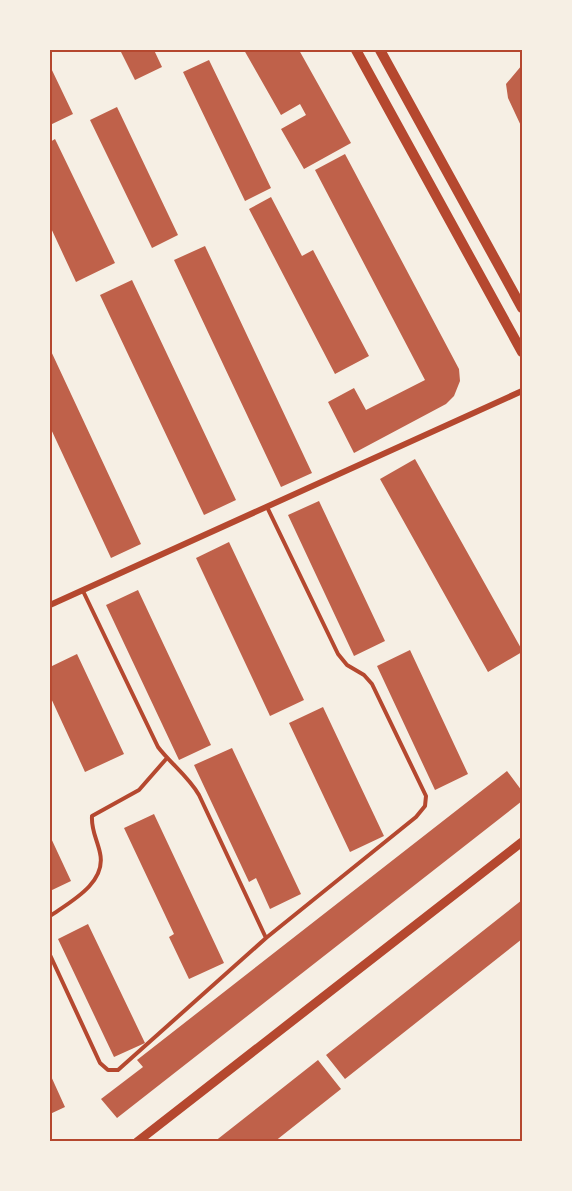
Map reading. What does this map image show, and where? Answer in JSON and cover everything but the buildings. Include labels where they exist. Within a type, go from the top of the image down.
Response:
[{"type":"main road","points":[[356,50],[522,352]]},
{"type":"main road","points":[[380,50],[522,304]]},
{"type":"street","points":[[50,605],[522,391]]},
{"type":"street","points":[[137,1142],[522,842]]},
{"type":"lane","points":[[50,955],[100,1063],[108,1070],[118,1070],[266,938],[416,817],[424,806],[426,796],[372,684],[364,675],[347,665],[338,654],[267,506]]},
{"type":"lane","points":[[82,590],[158,747],[189,780],[199,795],[266,938]]},
{"type":"lane","points":[[50,916],[81,895],[95,879],[101,865],[101,854],[91,827],[92,816],[139,790],[167,758]]}]
